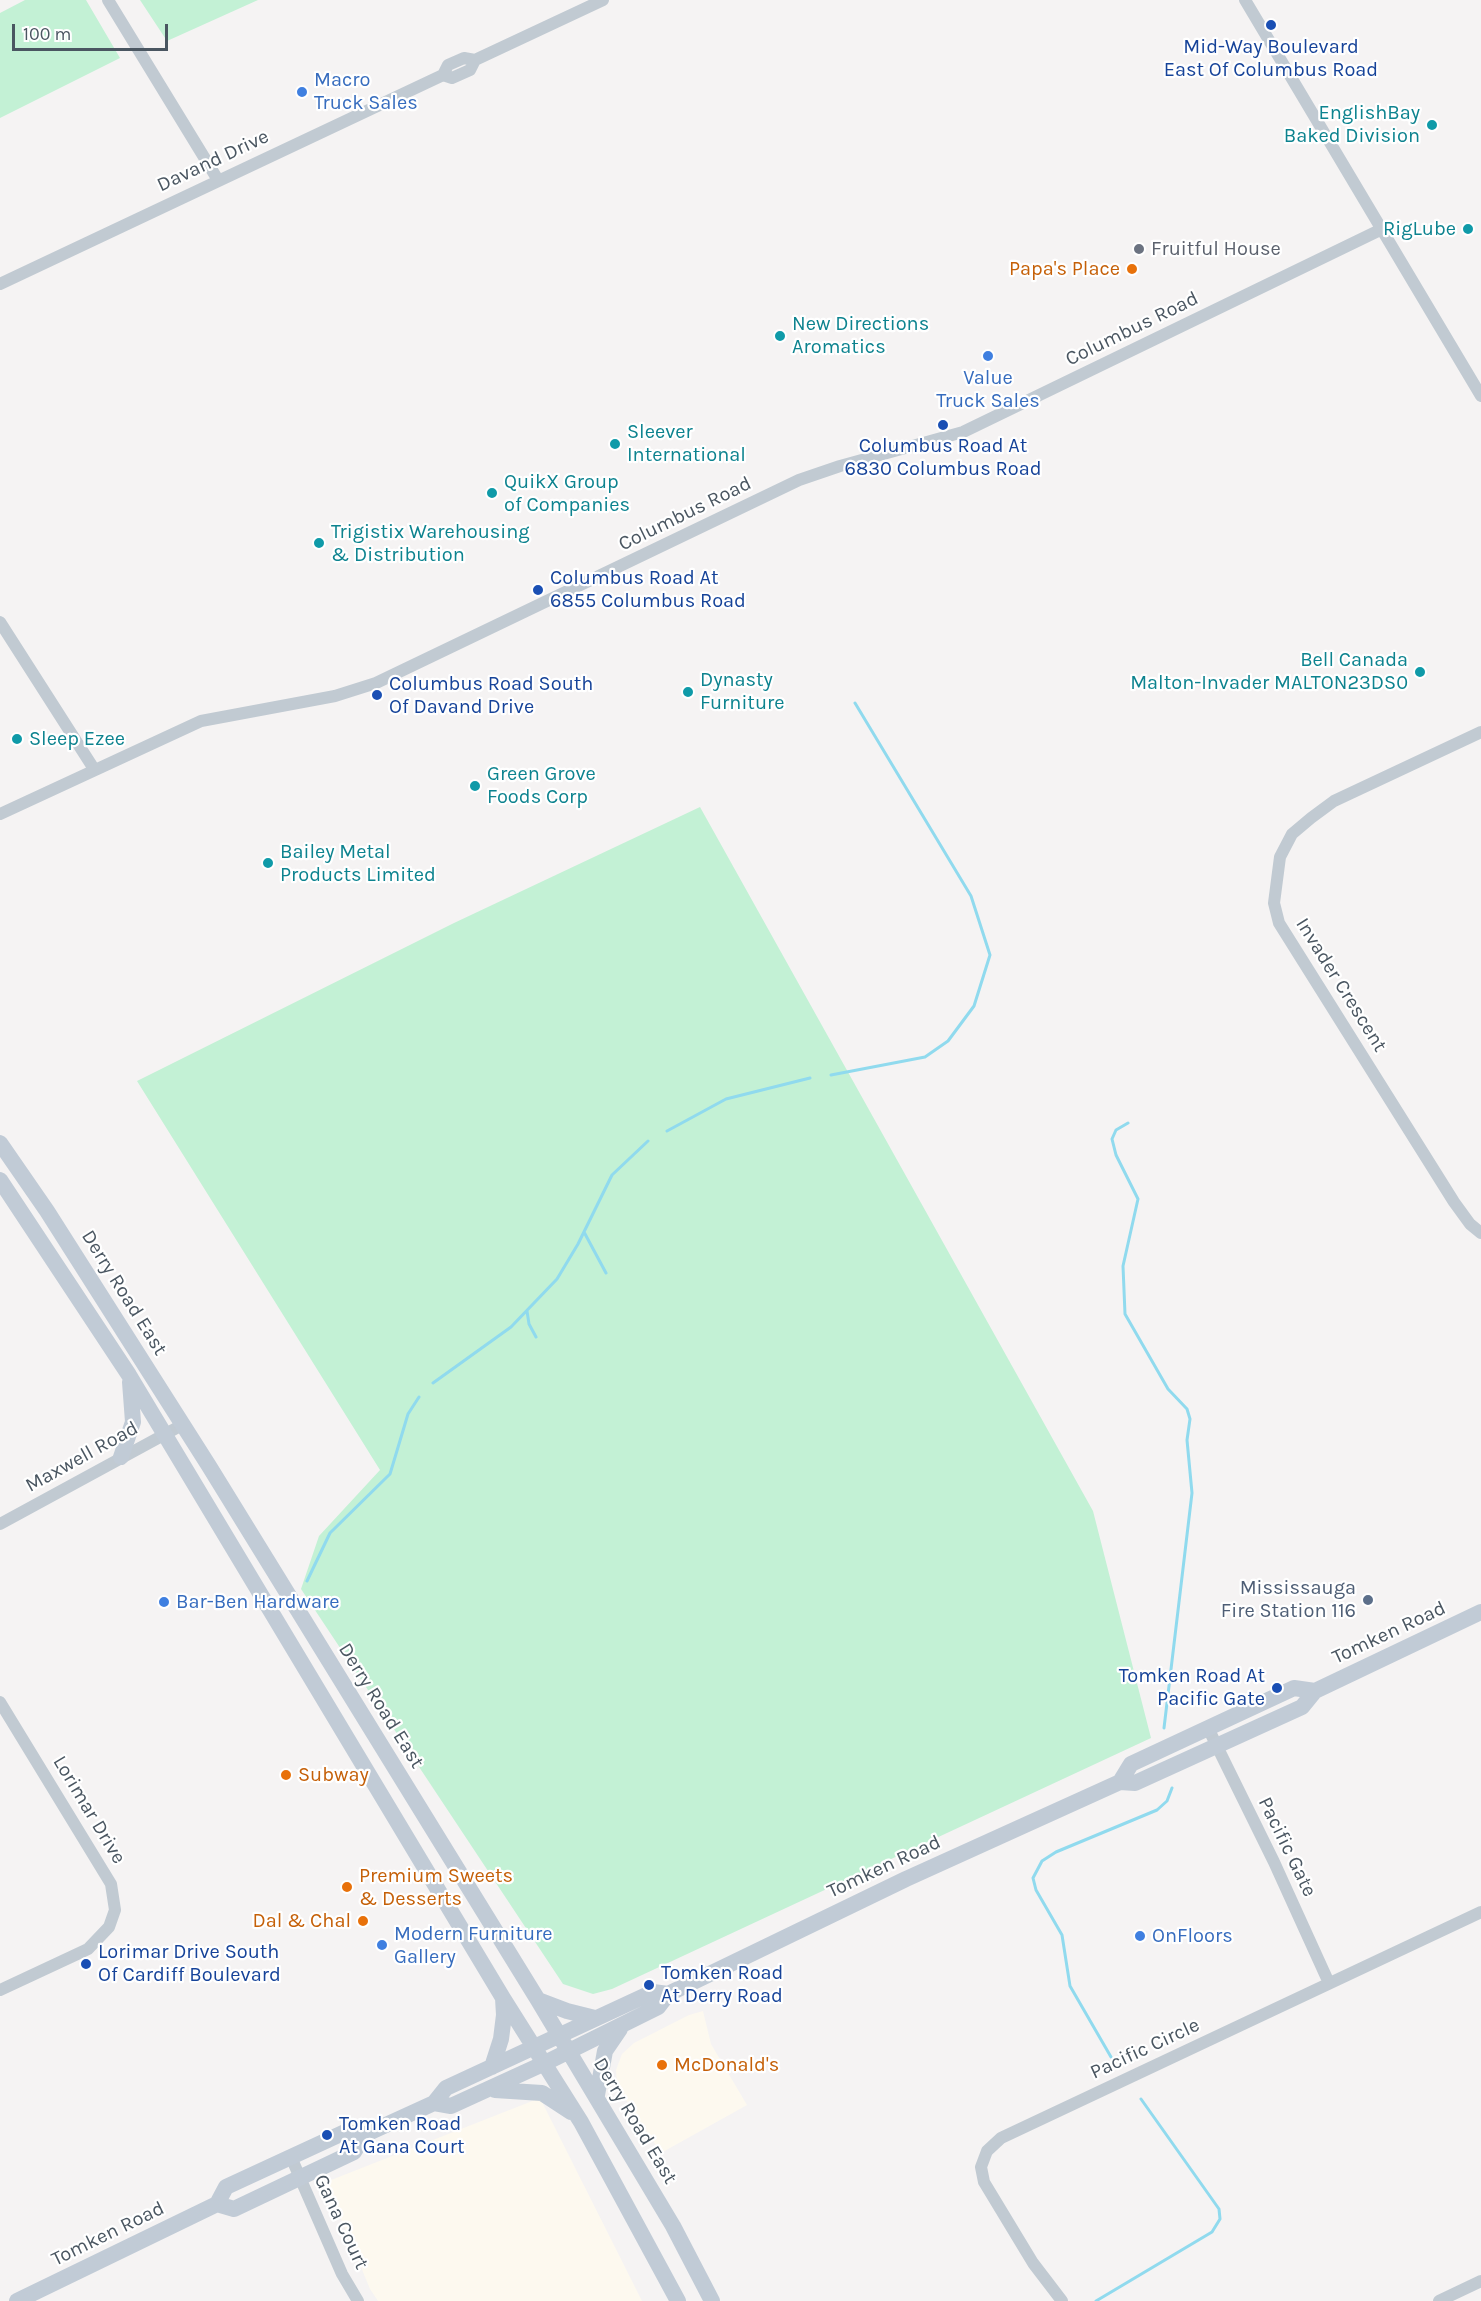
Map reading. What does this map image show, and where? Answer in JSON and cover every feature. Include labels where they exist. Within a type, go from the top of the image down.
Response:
[{"type":"main road","name":"Derry Road East","points":[[0,1143],[47,1210],[182,1425],[597,2095],[673,2226],[711,2301]]},
{"type":"main road","name":"Derry Road East","points":[[0,1180],[129,1375],[503,1998],[582,2122],[678,2301]]},
{"type":"main road","points":[[121,1458],[134,1422],[129,1375]]},
{"type":"main road","name":"Tomken Road","points":[[434,2103],[452,2106],[488,2090],[623,2026],[658,2007],[668,1994],[906,1880],[1120,1782],[1136,1783],[1302,1707],[1315,1691],[1481,1612]]},
{"type":"main road","name":"Tomken Road","points":[[1120,1782],[1131,1764],[1208,1728],[1294,1688],[1315,1691]]},
{"type":"main road","name":"Tomken Road","points":[[17,2301],[217,2204],[226,2187],[345,2132],[363,2135],[434,2103],[446,2088],[653,1992],[668,1994]]},
{"type":"main road","points":[[492,2067],[502,2031],[503,1998]]},
{"type":"main road","points":[[538,2000],[595,2018]]},
{"type":"main road","points":[[597,2095],[605,2051],[623,2026]]},
{"type":"main road","points":[[488,2090],[542,2093],[560,2103],[582,2122]]},
{"type":"main road","name":"Tomken Road","points":[[217,2204],[234,2208],[354,2152],[363,2135]]},
{"type":"street","points":[[108,0],[218,180]]},
{"type":"street","name":"Davand Drive","points":[[0,284],[443,75],[448,65],[464,58],[475,60],[603,0]]},
{"type":"street","points":[[1245,0],[1481,396]]},
{"type":"street","name":"Columbus Road","points":[[0,814],[201,721],[335,696],[376,683],[806,477],[963,432],[1380,230]]},
{"type":"street","points":[[0,622],[94,769]]},
{"type":"street","name":"Invader Crescent","points":[[1481,732],[1334,801],[1311,818],[1292,834],[1280,857],[1274,903],[1279,923],[1414,1139],[1454,1202],[1481,1233]]},
{"type":"street","name":"Maxwell Road","points":[[0,1524],[182,1425]]},
{"type":"street","name":"Lorimar Drive","points":[[0,1702],[111,1884],[115,1910],[109,1927],[88,1949],[0,1990]]},
{"type":"street","name":"Pacific Gate","points":[[1208,1728],[1274,1862],[1329,1983]]},
{"type":"street","name":"Pacific Circle","points":[[1062,2301],[1033,2263],[984,2182],[981,2167],[987,2151],[1001,2138],[1481,1912]]},
{"type":"street","name":"Gana Court","points":[[291,2157],[342,2274],[358,2301]]},
{"type":"street","points":[[1439,2301],[1481,2281]]},
{"type":"shaded area","points":[[703,2011],[711,2044],[747,2105],[661,2153],[617,2086],[616,2070],[622,2054],[634,2043],[689,2015]]},
{"type":"shaded area","points":[[540,2098],[642,2301],[378,2301],[370,2289],[326,2182]]},
{"type":"green space","points":[[25,0],[86,0],[120,58],[0,118],[0,13]]},
{"type":"green space","points":[[140,0],[258,0],[167,41]]},
{"type":"green space","points":[[700,807],[1093,1511],[1151,1738],[612,1989],[593,1994],[563,1984],[301,1589],[319,1536],[380,1470],[137,1081],[454,923]]},
{"type":"waterway","points":[[831,1075],[925,1057],[948,1041],[974,1006],[990,955],[971,896],[855,703]]},
{"type":"waterway","points":[[667,1131],[726,1099],[810,1078]]},
{"type":"waterway","points":[[1128,1123],[1116,1130],[1112,1139],[1116,1155],[1138,1199],[1123,1266],[1125,1314],[1168,1389],[1187,1409],[1190,1419],[1187,1440],[1192,1493],[1164,1728]]},
{"type":"waterway","points":[[433,1383],[511,1327],[557,1279],[578,1244],[612,1175],[648,1141]]},
{"type":"waterway","points":[[584,1232],[606,1273]]},
{"type":"waterway","points":[[527,1311],[529,1324],[536,1337]]},
{"type":"waterway","points":[[307,1581],[330,1533],[390,1474],[408,1414],[419,1397]]},
{"type":"waterway","points":[[1111,2057],[1070,1986],[1062,1935],[1036,1890],[1033,1878],[1042,1861],[1056,1852],[1157,1810],[1167,1801],[1172,1788]]},
{"type":"waterway","points":[[1096,2301],[1212,2232],[1220,2219],[1219,2209],[1141,2099]]},
{"type":"place","name":"Mid-Way Boulevard East Of Columbus Road","points":[[1271,25]]},
{"type":"place","name":"Macro Truck Sales","points":[[302,92]]},
{"type":"place","name":"EnglishBay Baked Division","points":[[1432,125]]},
{"type":"place","name":"RigLube","points":[[1468,229]]},
{"type":"place","name":"Fruitful House","points":[[1139,249]]},
{"type":"place","name":"Papa's Place","points":[[1132,269]]},
{"type":"place","name":"New Directions Aromatics","points":[[780,336]]},
{"type":"place","name":"Value Truck Sales","points":[[988,356]]},
{"type":"place","name":"Columbus Road At 6830 Columbus Road","points":[[943,425]]},
{"type":"place","name":"Sleever International","points":[[615,444]]},
{"type":"place","name":"QuikX Group of Companies","points":[[492,493]]},
{"type":"place","name":"Trigistix Warehousing & Distribution","points":[[319,543]]},
{"type":"place","name":"Columbus Road At 6855 Columbus Road","points":[[538,590]]},
{"type":"place","name":"Bell Canada Malton-Invader MALTON23DS0","points":[[1420,672]]},
{"type":"place","name":"Dynasty Furniture","points":[[688,692]]},
{"type":"place","name":"Columbus Road South Of Davand Drive","points":[[377,695]]},
{"type":"place","name":"Sleep Ezee","points":[[17,739]]},
{"type":"place","name":"Green Grove Foods Corp","points":[[475,786]]},
{"type":"place","name":"Bailey Metal Products Limited","points":[[268,863]]},
{"type":"place","name":"Mississauga Fire Station 116","points":[[1368,1600]]},
{"type":"place","name":"Bar-Ben Hardware","points":[[164,1602]]},
{"type":"place","name":"Tomken Road At Pacific Gate","points":[[1277,1688]]},
{"type":"place","name":"Subway","points":[[286,1775]]},
{"type":"place","name":"Premium Sweets & Desserts","points":[[347,1887]]},
{"type":"place","name":"Dal & Chal","points":[[363,1921]]},
{"type":"place","name":"OnFloors","points":[[1140,1936]]},
{"type":"place","name":"Modern Furniture Gallery","points":[[382,1945]]},
{"type":"place","name":"Lorimar Drive South Of Cardiff Boulevard","points":[[86,1964]]},
{"type":"place","name":"Tomken Road At Derry Road","points":[[649,1985]]},
{"type":"place","name":"McDonald's","points":[[662,2065]]},
{"type":"place","name":"Tomken Road At Gana Court","points":[[327,2135]]}]
